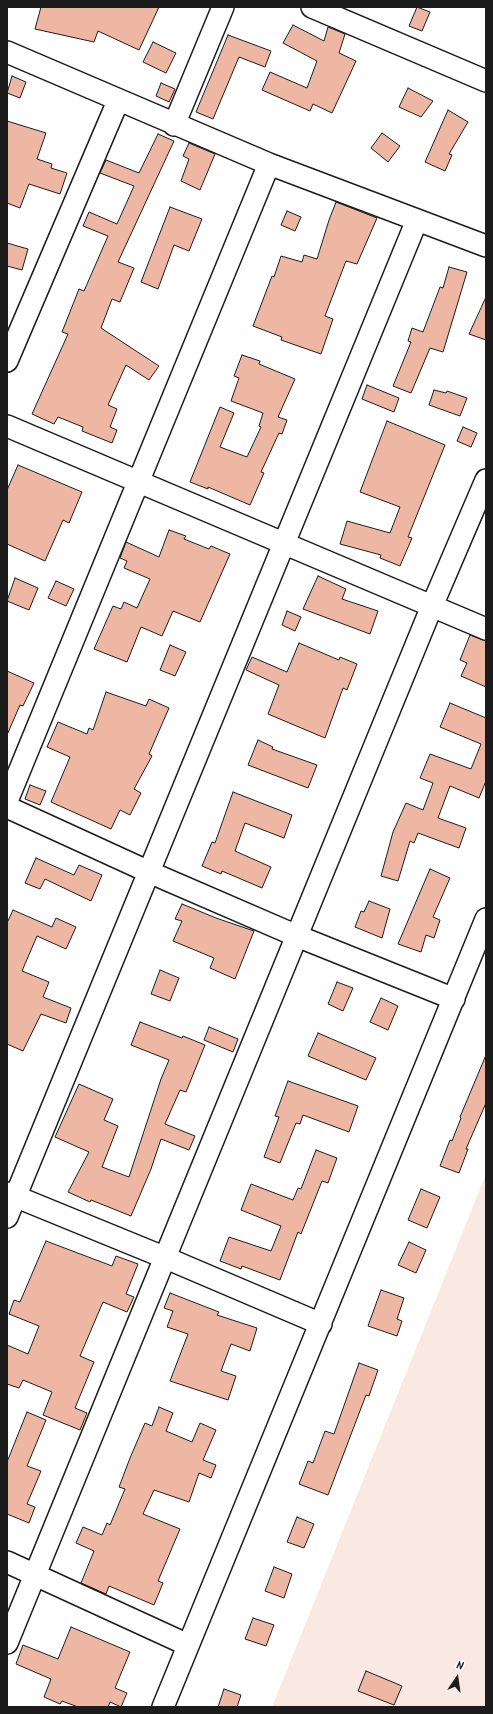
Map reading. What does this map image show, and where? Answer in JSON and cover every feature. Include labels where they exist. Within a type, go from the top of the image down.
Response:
[{"type":"street","points":[[174,125],[223,7]]},
{"type":"street","points":[[312,7],[486,81]]},
{"type":"street","points":[[7,52],[174,125],[269,164],[486,246]]},
{"type":"street","points":[[7,361],[118,101]]},
{"type":"street","points":[[7,801],[137,481],[269,164]]},
{"type":"street","points":[[7,1217],[11,1195],[149,872],[417,220]]},
{"type":"street","points":[[7,426],[486,629]]},
{"type":"street","points":[[7,1643],[432,606],[486,480]]},
{"type":"street","points":[[7,807],[149,872],[297,936],[454,998]]},
{"type":"street","points":[[163,1707],[486,919]]},
{"type":"street","points":[[11,1195],[166,1258],[321,1324]]},
{"type":"street","points":[[7,1562],[188,1645]]},
{"type":"shaded area","points":[[486,1174],[486,1707],[272,1707]]},
{"type":"building","points":[[41,7],[159,7],[139,50],[98,31],[94,42],[35,29]]},
{"type":"building","points":[[417,7],[430,12],[422,31],[409,26]]},
{"type":"building","points":[[293,25],[324,41],[328,27],[345,34],[339,53],[356,61],[332,113],[313,104],[310,111],[262,90],[270,72],[307,88],[317,61],[283,43]]},
{"type":"building","points":[[228,35],[271,51],[265,67],[239,57],[213,119],[196,112]]},
{"type":"building","points":[[153,42],[176,53],[166,73],[143,62]]},
{"type":"building","points":[[12,76],[26,82],[20,98],[7,93]]},
{"type":"building","points":[[161,83],[175,89],[169,102],[156,96]]},
{"type":"building","points":[[408,88],[433,101],[421,117],[399,107]]},
{"type":"building","points":[[448,110],[468,122],[449,154],[452,155],[445,171],[425,162]]},
{"type":"building","points":[[7,121],[46,133],[37,159],[52,164],[51,168],[67,173],[60,194],[29,184],[20,208],[7,203]]},
{"type":"building","points":[[382,133],[400,146],[388,162],[371,148]]},
{"type":"building","points":[[158,134],[174,141],[118,262],[134,268],[120,302],[112,299],[101,328],[159,366],[149,380],[126,365],[108,405],[117,409],[110,427],[117,430],[112,443],[82,431],[83,427],[58,417],[54,424],[32,414],[68,334],[62,332],[79,289],[84,291],[108,236],[83,226],[89,212],[117,224],[134,186],[100,173],[106,160],[139,173]]},
{"type":"building","points":[[189,143],[215,154],[200,190],[181,181],[189,159],[183,156]]},
{"type":"building","points":[[336,202],[377,218],[357,264],[346,261],[325,316],[333,319],[321,354],[281,340],[282,337],[253,326],[272,276],[274,277],[281,256],[302,262],[304,255],[317,259]]},
{"type":"building","points":[[170,207],[202,219],[189,251],[174,245],[158,289],[141,282]]},
{"type":"building","points":[[287,211],[301,217],[295,231],[281,225]]},
{"type":"building","points":[[7,243],[28,249],[22,270],[7,266]]},
{"type":"building","points":[[449,267],[467,272],[443,352],[430,348],[411,393],[393,386],[411,342],[408,341],[412,328],[423,332],[440,287],[443,288]]},
{"type":"building","points":[[486,297],[486,340],[469,334]]},
{"type":"building","points":[[242,355],[260,361],[259,364],[295,379],[278,417],[287,420],[282,434],[279,433],[261,472],[264,473],[250,505],[208,487],[208,489],[190,482],[220,407],[234,413],[220,447],[247,457],[261,427],[259,426],[263,413],[231,401],[239,378],[234,376]]},
{"type":"building","points":[[367,385],[399,398],[394,412],[362,399]]},
{"type":"building","points":[[434,390],[446,393],[447,391],[467,398],[460,416],[429,405]]},
{"type":"building","points":[[387,421],[445,445],[408,537],[412,538],[400,566],[380,558],[381,555],[340,544],[347,521],[390,533],[400,507],[360,492]]},
{"type":"building","points":[[463,427],[477,433],[471,447],[457,441]]},
{"type":"building","points":[[18,465],[82,492],[69,523],[63,520],[45,561],[7,544],[7,490]]},
{"type":"building","points":[[169,530],[186,536],[184,539],[209,549],[211,546],[230,554],[200,622],[173,611],[162,636],[141,627],[127,662],[94,649],[113,606],[121,609],[124,602],[137,608],[150,579],[124,568],[127,561],[120,558],[126,542],[159,557]]},
{"type":"building","points":[[318,576],[346,589],[342,599],[378,611],[370,634],[303,609]]},
{"type":"building","points":[[15,578],[38,588],[29,610],[7,601]]},
{"type":"building","points":[[56,581],[74,589],[66,606],[48,598]]},
{"type":"building","points":[[287,611],[301,617],[295,631],[282,625]]},
{"type":"building","points":[[470,635],[486,641],[486,687],[461,676],[467,663],[460,660]]},
{"type":"building","points":[[299,643],[339,660],[340,657],[357,664],[347,690],[343,688],[325,738],[268,714],[279,685],[246,670],[252,657],[287,672]]},
{"type":"building","points":[[170,645],[186,652],[175,676],[160,670]]},
{"type":"building","points":[[7,671],[34,683],[23,706],[20,705],[7,735]]},
{"type":"building","points":[[106,692],[146,706],[149,699],[169,708],[149,754],[152,756],[134,789],[141,793],[130,815],[120,810],[111,829],[51,802],[70,757],[47,747],[58,722],[87,734],[89,728],[93,730]]},
{"type":"building","points":[[450,703],[486,718],[486,781],[479,798],[450,786],[438,818],[466,828],[459,848],[418,833],[414,843],[410,841],[398,881],[381,876],[393,832],[406,803],[423,810],[433,783],[420,778],[430,754],[471,769],[481,744],[440,727]]},
{"type":"building","points":[[258,740],[273,747],[272,749],[317,765],[308,788],[248,765]]},
{"type":"building","points":[[30,785],[46,791],[40,805],[25,799]]},
{"type":"building","points":[[233,792],[292,815],[284,838],[245,823],[235,851],[271,867],[262,888],[222,871],[221,874],[202,866],[212,842],[215,843]]},
{"type":"building","points":[[36,858],[74,875],[79,865],[102,875],[91,901],[45,879],[40,889],[25,883]]},
{"type":"building","points":[[430,869],[450,878],[433,917],[440,920],[434,938],[426,935],[421,952],[398,944]]},
{"type":"building","points":[[369,901],[390,909],[382,938],[355,927],[361,911],[364,912]]},
{"type":"building","points":[[182,904],[254,931],[235,979],[210,968],[214,958],[173,941],[182,921],[175,919]]},
{"type":"building","points":[[13,910],[52,927],[56,918],[76,927],[66,949],[37,936],[22,971],[49,982],[43,997],[71,1008],[66,1023],[41,1014],[23,1051],[7,1044],[7,923]]},
{"type":"building","points":[[160,970],[179,978],[170,1001],[151,994]]},
{"type":"building","points":[[337,982],[353,988],[343,1011],[328,1004]]},
{"type":"building","points":[[381,998],[398,1006],[388,1030],[370,1022]]},
{"type":"building","points":[[140,1022],[205,1045],[186,1092],[180,1090],[165,1124],[195,1136],[189,1150],[161,1139],[151,1169],[131,1216],[91,1200],[90,1202],[68,1192],[89,1152],[55,1137],[79,1084],[113,1099],[104,1120],[118,1126],[102,1167],[129,1177],[161,1079],[169,1060],[131,1045]]},
{"type":"building","points":[[209,1027],[238,1039],[233,1052],[204,1040]]},
{"type":"building","points":[[318,1033],[376,1058],[366,1080],[308,1056]]},
{"type":"building","points":[[486,1055],[486,1103],[466,1149],[468,1149],[459,1173],[440,1166],[450,1140],[452,1141],[461,1118],[460,1117]]},
{"type":"building","points":[[288,1081],[358,1106],[349,1132],[303,1115],[300,1124],[296,1123],[280,1163],[264,1157],[279,1117],[275,1116]]},
{"type":"building","points":[[316,1150],[337,1158],[328,1183],[322,1181],[301,1234],[298,1232],[280,1280],[242,1266],[241,1269],[220,1261],[229,1237],[271,1251],[281,1226],[241,1210],[251,1184],[293,1200],[298,1188],[301,1189]]},
{"type":"building","points":[[421,1189],[440,1197],[427,1228],[408,1220]]},
{"type":"building","points":[[46,1241],[112,1266],[116,1256],[138,1264],[126,1294],[134,1297],[127,1312],[103,1302],[80,1356],[94,1362],[75,1408],[87,1413],[80,1430],[43,1415],[52,1392],[23,1380],[19,1388],[7,1384],[7,1345],[28,1354],[39,1326],[9,1314],[14,1300],[20,1302]]},
{"type":"building","points":[[409,1242],[426,1250],[416,1273],[398,1265]]},
{"type":"building","points":[[381,1290],[404,1298],[397,1319],[402,1321],[397,1336],[368,1326]]},
{"type":"building","points":[[170,1293],[219,1312],[217,1315],[257,1328],[250,1351],[231,1344],[221,1371],[236,1376],[228,1400],[170,1381],[188,1334],[167,1327],[173,1311],[164,1308]]},
{"type":"building","points":[[359,1363],[378,1370],[369,1396],[366,1395],[328,1495],[299,1484],[308,1461],[313,1463],[325,1431],[334,1434]]},
{"type":"building","points":[[159,1407],[173,1413],[166,1431],[192,1442],[200,1423],[216,1430],[203,1460],[216,1465],[211,1478],[199,1473],[189,1502],[154,1490],[143,1514],[180,1529],[158,1581],[163,1583],[154,1605],[109,1586],[106,1594],[81,1583],[94,1551],[76,1543],[83,1527],[102,1535],[107,1523],[110,1525],[125,1489],[119,1487],[130,1458],[145,1423],[152,1426]]},
{"type":"building","points":[[27,1412],[46,1420],[27,1466],[41,1471],[27,1504],[35,1507],[29,1523],[7,1514],[7,1462]]},
{"type":"building","points":[[297,1517],[314,1524],[304,1548],[287,1542]]},
{"type":"building","points":[[274,1567],[292,1574],[284,1598],[265,1591]]},
{"type":"building","points":[[253,1618],[274,1625],[266,1646],[245,1639]]},
{"type":"building","points":[[71,1627],[130,1652],[115,1688],[127,1693],[121,1707],[110,1702],[108,1707],[78,1707],[62,1701],[60,1704],[44,1697],[51,1679],[16,1664],[23,1645],[58,1659]]},
{"type":"building","points":[[366,1671],[402,1686],[394,1705],[358,1691]]},
{"type":"building","points":[[224,1689],[241,1695],[237,1707],[218,1707]]}]
